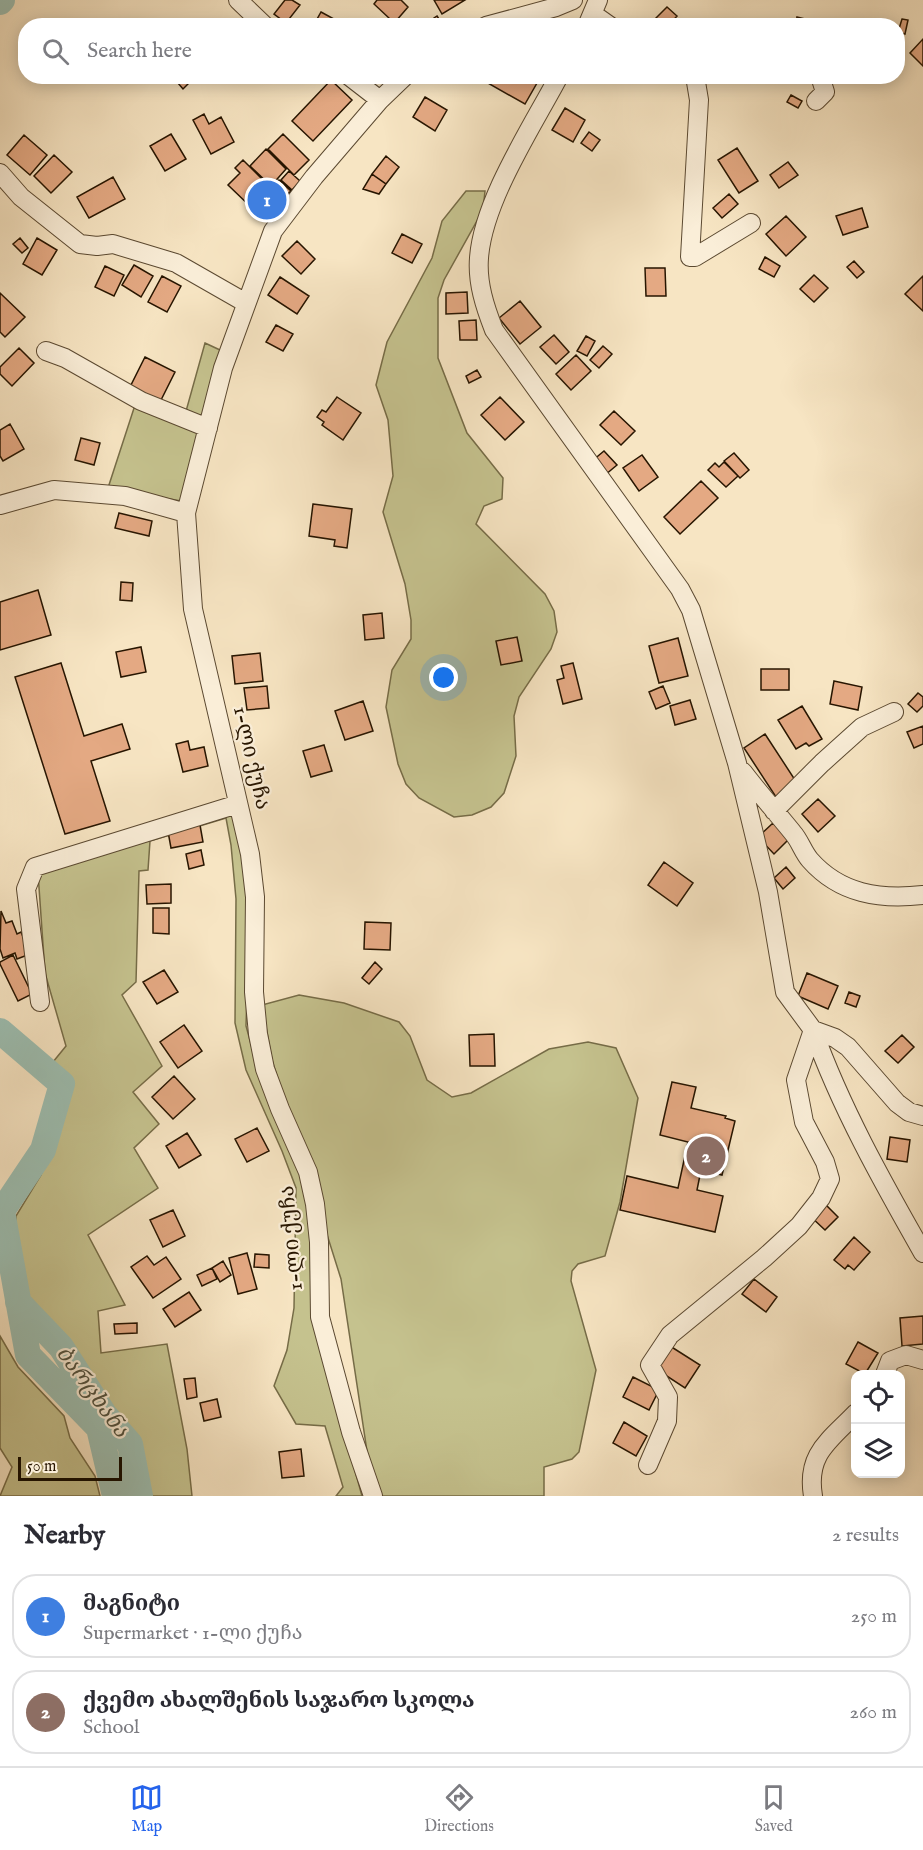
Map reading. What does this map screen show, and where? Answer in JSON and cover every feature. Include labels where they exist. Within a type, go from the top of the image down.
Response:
[{"type":"street","points":[[238,0],[257,18]]},
{"type":"street","points":[[515,18],[573,0]]},
{"type":"street","points":[[360,84],[380,99]]},
{"type":"street","name":"1-ლი ქუჩა","points":[[373,1496],[351,1432],[320,1317],[319,1242],[315,1204],[308,1172],[265,1069],[258,1034],[254,992],[255,897],[250,854],[193,609],[186,513],[223,368],[273,231],[314,177],[380,99],[396,84]]},
{"type":"street","points":[[555,84],[510,167],[486,221],[479,259],[483,301],[494,330],[681,589],[692,610],[737,763],[768,892],[785,992],[813,1030],[828,1072],[923,1253]]},
{"type":"street","points":[[696,84],[699,100],[690,257],[695,257],[751,223]]},
{"type":"street","points":[[816,101],[825,92],[822,84]]},
{"type":"street","points":[[0,173],[21,196],[80,244],[97,246],[113,244],[176,263],[246,303]]},
{"type":"street","points":[[46,351],[65,358],[141,401],[208,428]]},
{"type":"street","points":[[0,505],[54,490],[125,496],[186,513]]},
{"type":"street","points":[[774,811],[862,727],[894,712]]},
{"type":"street","points":[[737,763],[795,835],[808,858],[844,888],[868,895],[923,895]]},
{"type":"street","points":[[40,1002],[26,889],[35,867],[238,804]]},
{"type":"street","points":[[813,1030],[835,1038],[848,1047],[897,1103],[909,1112],[923,1116]]},
{"type":"street","points":[[648,1465],[668,1420],[668,1397],[650,1365],[670,1335],[764,1258],[798,1226],[821,1198],[830,1179],[825,1162],[804,1122],[796,1080],[813,1030]]},
{"type":"street","points":[[887,1370],[890,1361],[906,1355],[923,1360]]},
{"type":"street","points":[[813,1496],[810,1479],[817,1455],[851,1417]]},
{"type":"shaded area","points":[[466,191],[485,191],[483,210],[444,280],[438,298],[438,358],[467,433],[503,478],[502,499],[484,506],[476,524],[545,594],[554,611],[557,632],[551,649],[519,697],[514,716],[516,756],[504,793],[491,807],[472,815],[454,817],[419,798],[406,784],[398,764],[386,707],[392,670],[411,639],[411,620],[405,584],[383,512],[393,476],[388,420],[376,385],[387,342],[432,258],[442,221]]},
{"type":"shaded area","points":[[205,343],[220,350],[181,501],[108,488],[136,402],[183,422]]},
{"type":"shaded area","points":[[234,811],[250,902],[246,1026],[257,1066],[302,1175],[309,1213],[312,1316],[362,1496],[336,1496],[343,1487],[325,1426],[296,1424],[274,1386],[287,1350],[294,1308],[296,1188],[246,1070],[235,1023],[236,899],[226,818],[150,841],[148,870],[139,871],[136,982],[122,995],[162,1066],[133,1092],[159,1124],[134,1148],[158,1188],[88,1235],[125,1305],[98,1311],[101,1353],[167,1344],[187,1449],[192,1496],[148,1496],[136,1439],[110,1407],[64,1340],[24,1298],[14,1248],[16,1216],[41,1175],[69,1093],[68,1078],[53,1062],[66,1046],[45,973],[38,873]]},
{"type":"shaded area","points":[[299,995],[344,1003],[399,1022],[410,1036],[427,1080],[452,1097],[471,1093],[549,1049],[588,1042],[616,1048],[638,1098],[620,1202],[605,1256],[578,1264],[572,1271],[571,1281],[596,1370],[579,1452],[572,1459],[544,1467],[544,1496],[378,1496],[370,1471],[341,1279],[272,1060],[262,1005]]},
{"type":"shaded area","points":[[0,1336],[18,1367],[64,1416],[70,1438],[95,1476],[100,1496],[0,1496],[12,1467],[0,1448]]},
{"type":"building","points":[[285,0],[292,0],[300,5],[290,18],[279,18],[274,14]]},
{"type":"building","points":[[377,0],[401,0],[408,7],[399,18],[389,18],[374,4]]},
{"type":"building","points":[[434,0],[465,0],[442,14]]},
{"type":"building","points":[[667,7],[677,16],[675,18],[656,18]]},
{"type":"building","points":[[321,12],[332,18],[318,18]]},
{"type":"building","points":[[923,39],[923,66],[910,53]]},
{"type":"building","points":[[179,84],[188,84],[183,89]]},
{"type":"building","points":[[327,84],[335,84],[352,100],[313,141],[292,121]]},
{"type":"building","points":[[490,84],[536,84],[525,104]]},
{"type":"building","points":[[791,95],[802,101],[798,108],[787,102]]},
{"type":"building","points":[[425,97],[447,110],[435,131],[413,117]]},
{"type":"building","points":[[565,108],[585,120],[573,142],[552,130]]},
{"type":"building","points":[[204,114],[209,124],[221,117],[234,142],[211,154],[193,120]]},
{"type":"building","points":[[589,132],[600,140],[592,151],[581,143]]},
{"type":"building","points":[[171,134],[186,159],[165,171],[150,146]]},
{"type":"building","points":[[283,134],[309,160],[294,175],[268,149]]},
{"type":"building","points":[[24,135],[47,155],[30,175],[7,155]]},
{"type":"building","points":[[737,148],[758,181],[739,193],[718,160]]},
{"type":"building","points":[[266,149],[286,169],[271,186],[250,166]]},
{"type":"building","points":[[54,155],[72,172],[51,193],[34,176]]},
{"type":"building","points":[[386,156],[399,167],[386,184],[372,174]]},
{"type":"building","points":[[243,160],[281,198],[269,211],[260,202],[253,209],[228,185],[240,173],[235,168]]},
{"type":"building","points":[[788,162],[798,175],[779,188],[770,175]]},
{"type":"building","points":[[289,171],[300,181],[292,190],[281,180]]},
{"type":"building","points":[[372,174],[386,184],[379,194],[363,189]]},
{"type":"building","points":[[113,177],[125,199],[89,218],[77,197]]},
{"type":"building","points":[[279,180],[291,191],[283,198],[272,187]]},
{"type":"building","points":[[729,194],[738,204],[722,218],[713,208]]},
{"type":"building","points":[[862,208],[868,227],[843,235],[836,216]]},
{"type":"building","points":[[786,216],[806,237],[786,256],[766,234]]},
{"type":"building","points":[[402,234],[422,244],[412,263],[392,253]]},
{"type":"building","points":[[20,238],[28,248],[22,253],[13,244]]},
{"type":"building","points":[[37,238],[57,250],[42,275],[23,264]]},
{"type":"building","points":[[297,241],[315,259],[301,274],[282,256]]},
{"type":"building","points":[[765,257],[780,266],[774,277],[759,269]]},
{"type":"building","points":[[854,261],[864,272],[857,278],[847,267]]},
{"type":"building","points":[[134,265],[153,276],[141,297],[122,285]]},
{"type":"building","points":[[105,266],[124,275],[114,296],[95,287]]},
{"type":"building","points":[[645,268],[665,268],[666,296],[646,296]]},
{"type":"building","points":[[814,275],[828,288],[814,302],[800,289]]},
{"type":"building","points":[[162,276],[181,286],[167,312],[148,302]]},
{"type":"building","points":[[923,276],[923,311],[905,294]]},
{"type":"building","points":[[280,277],[309,296],[297,314],[268,295]]},
{"type":"building","points":[[467,292],[468,313],[446,314],[446,293]]},
{"type":"building","points":[[0,293],[25,317],[5,337],[0,332]]},
{"type":"building","points":[[520,301],[541,327],[520,344],[499,318]]},
{"type":"building","points":[[476,320],[477,340],[460,340],[459,321]]},
{"type":"building","points":[[276,325],[293,334],[283,351],[266,342]]},
{"type":"building","points":[[554,335],[569,352],[556,364],[540,347]]},
{"type":"building","points":[[586,336],[595,341],[587,356],[577,351]]},
{"type":"building","points":[[603,346],[612,354],[599,368],[590,360]]},
{"type":"building","points":[[19,348],[34,363],[12,386],[0,374],[0,367]]},
{"type":"building","points":[[576,355],[591,371],[571,390],[556,374]]},
{"type":"building","points":[[145,357],[175,372],[160,402],[130,387]]},
{"type":"building","points":[[477,370],[481,377],[469,383],[466,376]]},
{"type":"building","points":[[337,397],[361,413],[343,440],[322,425],[324,422],[317,417],[322,410],[326,412]]},
{"type":"building","points":[[500,397],[524,422],[505,440],[481,415]]},
{"type":"building","points":[[614,411],[635,431],[621,445],[600,425]]},
{"type":"building","points":[[10,424],[24,449],[3,461],[0,456],[0,430]]},
{"type":"building","points":[[81,438],[100,443],[94,465],[75,460]]},
{"type":"building","points":[[604,451],[617,465],[605,475],[592,461]]},
{"type":"building","points":[[734,453],[749,470],[740,478],[724,461]]},
{"type":"building","points":[[642,455],[658,477],[639,491],[623,468]]},
{"type":"building","points":[[724,462],[738,476],[726,487],[708,470],[715,463],[719,467]]},
{"type":"building","points":[[701,481],[718,498],[680,534],[664,517]]},
{"type":"building","points":[[313,504],[352,509],[347,548],[334,546],[335,540],[309,536]]},
{"type":"building","points":[[119,513],[152,521],[149,536],[115,528]]},
{"type":"building","points":[[121,582],[133,583],[132,601],[120,600]]},
{"type":"building","points":[[38,590],[51,635],[0,650],[0,602]]},
{"type":"building","points":[[382,613],[384,638],[365,640],[363,615]]},
{"type":"building","points":[[517,637],[522,661],[501,665],[496,641]]},
{"type":"building","points":[[678,638],[688,676],[659,683],[649,646]]},
{"type":"building","points":[[141,647],[146,672],[121,677],[116,652]]},
{"type":"building","points":[[260,653],[263,681],[235,684],[232,656]]},
{"type":"building","points":[[61,663],[84,736],[122,724],[130,749],[91,761],[110,821],[65,834],[15,677]]},
{"type":"building","points":[[573,663],[582,699],[563,704],[557,680],[564,678],[561,666]]},
{"type":"building","points":[[761,669],[789,669],[789,690],[761,690]]},
{"type":"building","points":[[834,681],[862,687],[858,710],[830,704]]},
{"type":"building","points":[[267,686],[269,708],[247,710],[244,688]]},
{"type":"building","points":[[663,686],[670,703],[656,709],[649,692]]},
{"type":"building","points":[[918,693],[923,697],[923,706],[917,712],[908,704]]},
{"type":"building","points":[[690,700],[696,719],[675,725],[670,706]]},
{"type":"building","points":[[363,701],[373,731],[345,740],[335,711]]},
{"type":"building","points":[[802,706],[822,739],[809,746],[806,743],[796,749],[778,720]]},
{"type":"building","points":[[923,726],[923,744],[914,748],[907,732]]},
{"type":"building","points":[[765,734],[797,783],[776,797],[744,748]]},
{"type":"building","points":[[188,741],[190,750],[204,747],[208,766],[183,772],[176,744]]},
{"type":"building","points":[[324,745],[332,771],[311,777],[303,751]]},
{"type":"building","points":[[818,799],[835,816],[818,832],[802,814]]},
{"type":"building","points":[[773,823],[789,839],[774,854],[758,837]]},
{"type":"building","points":[[200,825],[203,842],[171,848],[167,826]]},
{"type":"building","points":[[201,850],[204,865],[189,869],[186,854]]},
{"type":"building","points":[[664,862],[693,883],[677,906],[648,885]]},
{"type":"building","points":[[786,867],[795,878],[783,889],[774,878]]},
{"type":"building","points":[[171,884],[171,903],[147,904],[146,885]]},
{"type":"building","points":[[153,908],[169,908],[169,934],[153,933]]},
{"type":"building","points":[[1,911],[6,923],[12,921],[17,934],[21,932],[30,954],[17,959],[15,953],[3,958],[0,949]]},
{"type":"building","points":[[365,922],[391,923],[390,950],[364,949]]},
{"type":"building","points":[[13,955],[32,994],[18,1001],[0,964]]},
{"type":"building","points":[[375,962],[382,969],[369,984],[362,978]]},
{"type":"building","points":[[164,970],[178,992],[157,1004],[143,982]]},
{"type":"building","points":[[807,973],[838,986],[828,1009],[798,996]]},
{"type":"building","points":[[849,992],[860,996],[856,1007],[845,1003]]},
{"type":"building","points":[[184,1025],[202,1051],[178,1068],[160,1042]]},
{"type":"building","points":[[494,1034],[495,1066],[470,1066],[469,1035]]},
{"type":"building","points":[[902,1035],[914,1047],[898,1063],[885,1051]]},
{"type":"building","points":[[174,1076],[195,1099],[173,1119],[152,1097]]},
{"type":"building","points":[[672,1082],[696,1087],[691,1108],[726,1116],[725,1118],[735,1121],[722,1175],[701,1170],[697,1190],[723,1196],[715,1232],[620,1210],[627,1176],[678,1188],[688,1142],[660,1135]]},
{"type":"building","points":[[257,1128],[269,1151],[247,1162],[235,1139]]},
{"type":"building","points":[[187,1133],[201,1155],[179,1168],[166,1146]]},
{"type":"building","points":[[890,1137],[910,1140],[907,1162],[887,1159]]},
{"type":"building","points":[[822,1201],[838,1217],[825,1230],[809,1215]]},
{"type":"building","points":[[173,1210],[185,1236],[163,1247],[150,1220]]},
{"type":"building","points":[[854,1237],[870,1252],[854,1270],[848,1265],[845,1269],[834,1260]]},
{"type":"building","points":[[247,1253],[257,1289],[238,1294],[229,1258]]},
{"type":"building","points":[[255,1254],[269,1255],[269,1268],[254,1267]]},
{"type":"building","points":[[147,1256],[154,1265],[166,1257],[181,1279],[153,1298],[131,1267]]},
{"type":"building","points":[[223,1261],[231,1275],[220,1282],[212,1268]]},
{"type":"building","points":[[212,1268],[217,1279],[202,1286],[197,1275]]},
{"type":"building","points":[[754,1279],[777,1297],[766,1312],[742,1294]]},
{"type":"building","points":[[189,1292],[201,1310],[175,1327],[163,1309]]},
{"type":"building","points":[[923,1316],[923,1344],[902,1346],[900,1318]]},
{"type":"building","points":[[137,1323],[137,1333],[115,1334],[114,1324]]},
{"type":"building","points":[[858,1342],[878,1353],[867,1370],[857,1370],[846,1364]]},
{"type":"building","points":[[670,1346],[700,1365],[685,1388],[656,1369]]},
{"type":"building","points":[[633,1377],[659,1390],[649,1410],[623,1397]]},
{"type":"building","points":[[195,1378],[197,1397],[187,1399],[184,1379]]},
{"type":"building","points":[[217,1399],[221,1417],[204,1421],[200,1403]]},
{"type":"building","points":[[624,1422],[647,1436],[636,1456],[613,1443]]},
{"type":"building","points":[[301,1449],[304,1476],[282,1478],[279,1452]]},
{"type":"waterway","name":"ბარცხანა","points":[[0,1031],[62,1084],[43,1150],[2,1211],[28,1355],[99,1428],[115,1496]]},
{"type":"waterway","name":"ბარცხანა","points":[[18,1302],[61,1347],[104,1414],[130,1444],[140,1496]]},
{"type":"place","name":"მაგნიტი","points":[[267,200]]},
{"type":"place","name":"ქვემო ახალშენის საჯარო სკოლა","points":[[706,1156]]}]
